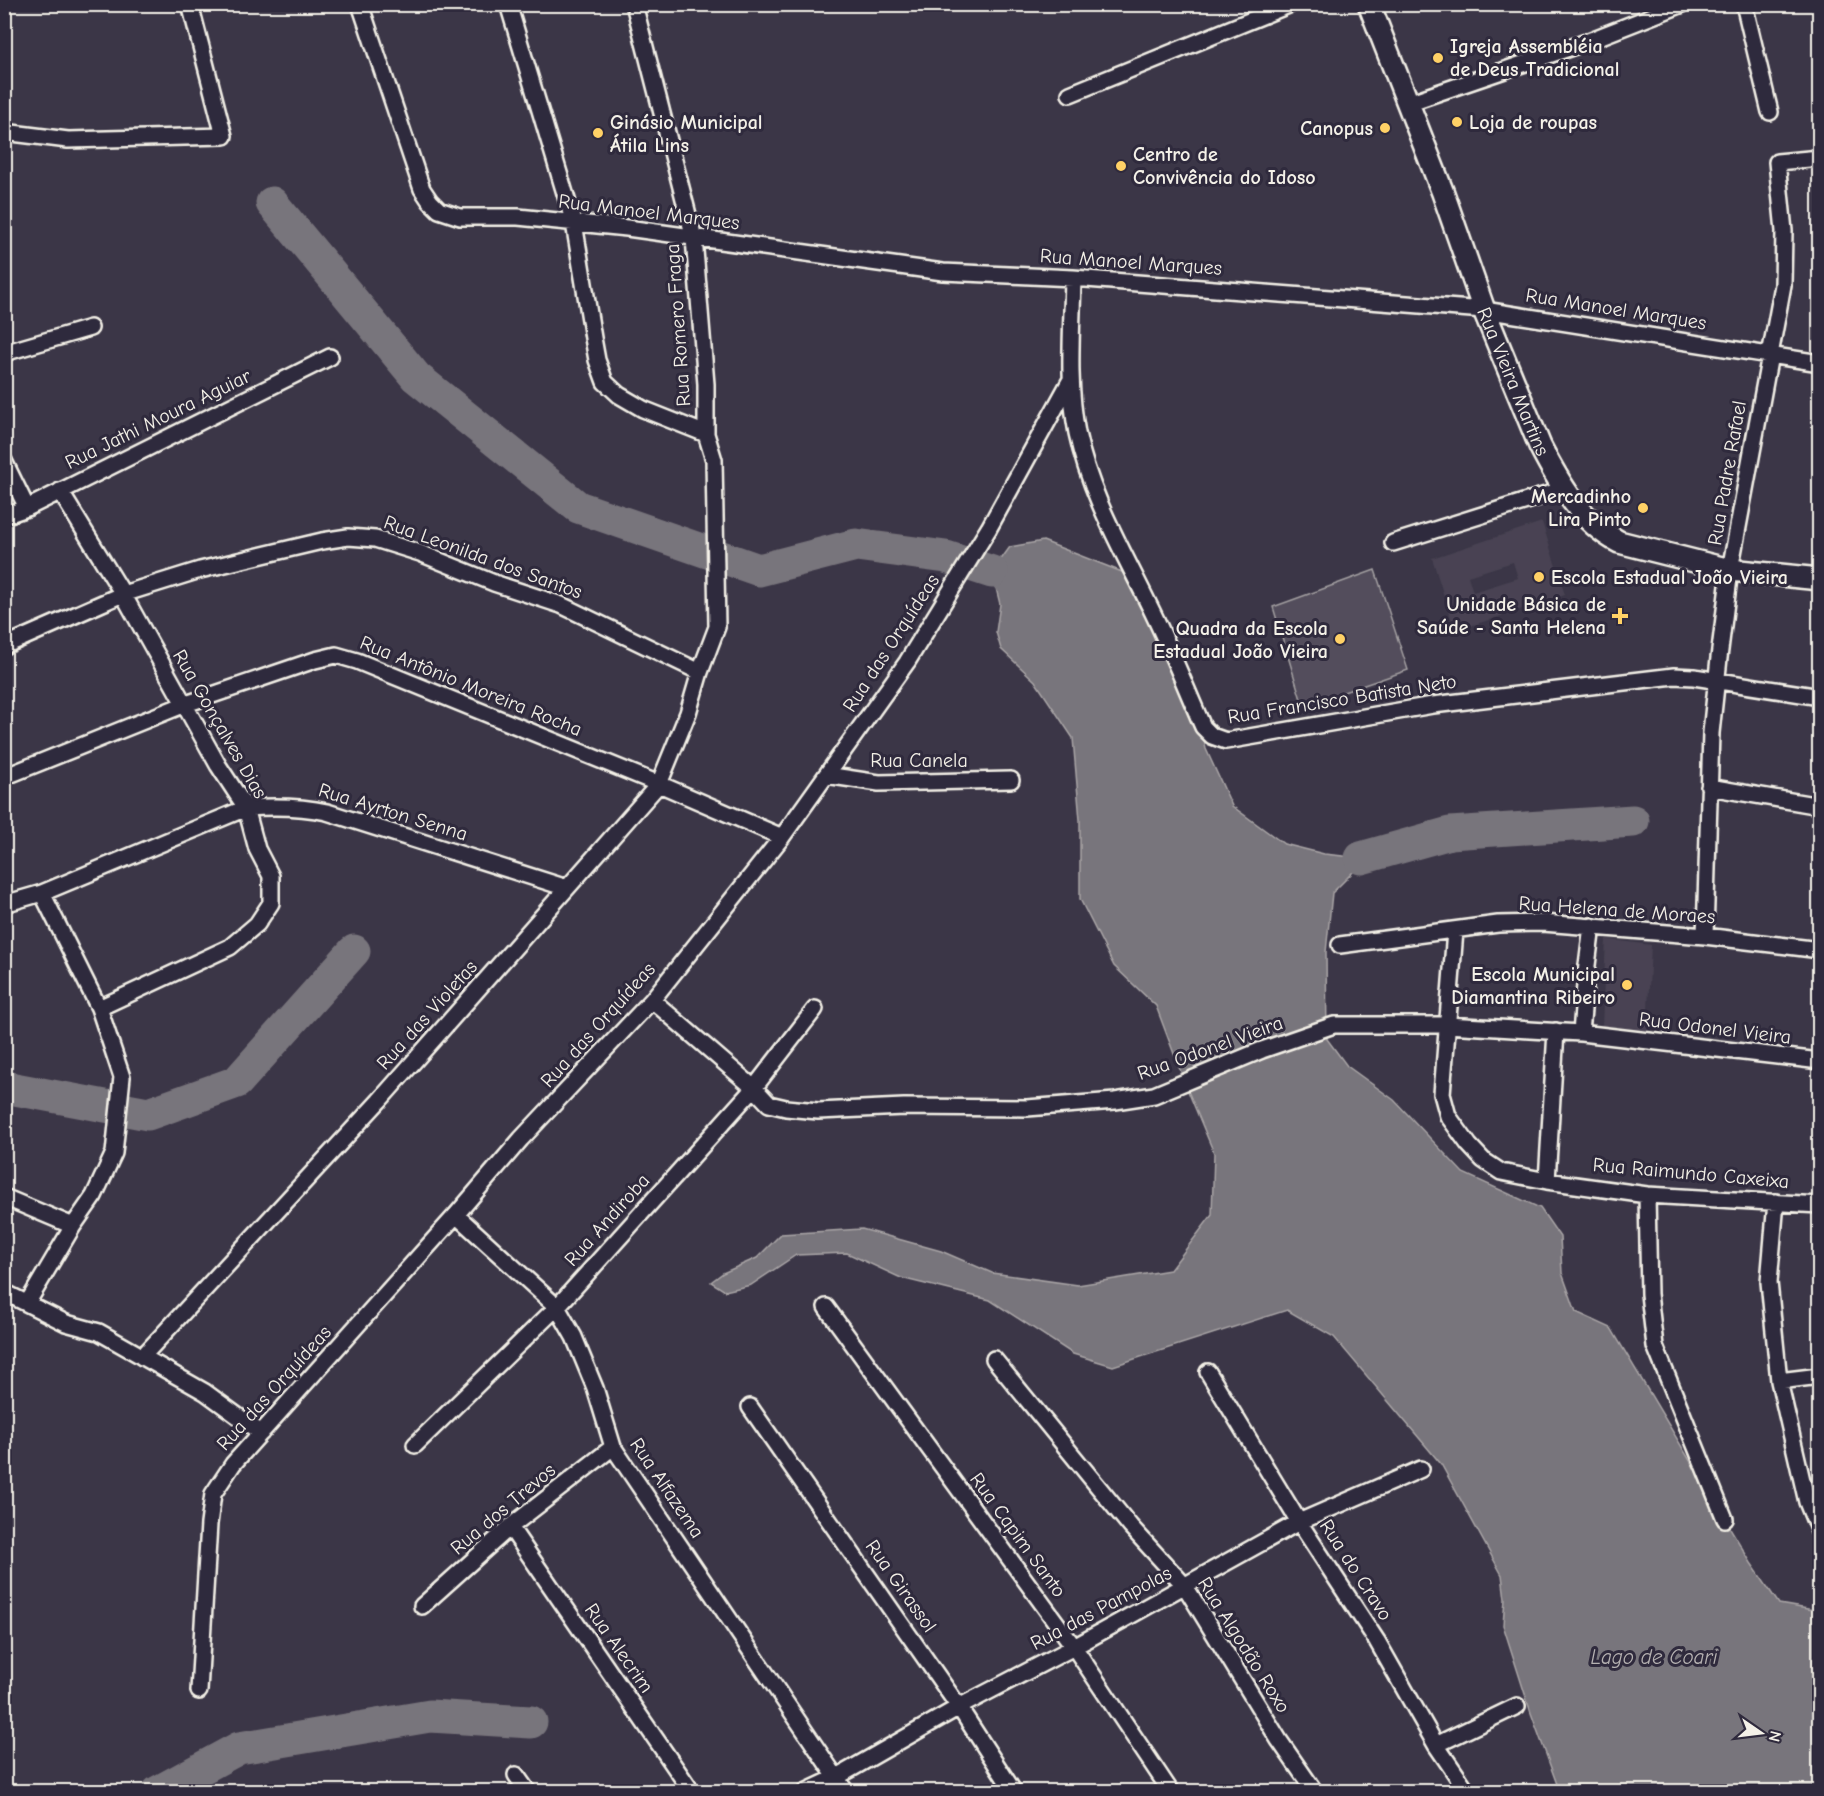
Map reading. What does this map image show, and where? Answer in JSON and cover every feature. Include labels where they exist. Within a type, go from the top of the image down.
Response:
[{"type":"main road","name":"Rua Vieira Martins","points":[[1369,4],[1443,193],[1484,310],[1540,446],[1565,489],[1590,521],[1604,534],[1619,542],[1730,570],[1820,579]]},
{"type":"street","points":[[4,132],[68,140],[224,136],[190,4]]},
{"type":"street","name":"Rua Manoel Marques","points":[[360,4],[417,178],[430,201],[439,210],[460,217],[518,217],[574,223],[943,272],[1073,278],[1484,310],[1820,363]]},
{"type":"street","points":[[508,4],[574,223],[597,360],[605,382],[619,395],[643,409],[706,434]]},
{"type":"street","name":"Rua Romero Fraga","points":[[634,4],[694,238],[706,384],[706,434],[714,460],[717,627]]},
{"type":"street","points":[[1070,94],[1291,4]]},
{"type":"street","points":[[1408,103],[1578,45],[1683,4]]},
{"type":"street","points":[[1744,4],[1770,112]]},
{"type":"street","name":"Rua Padre Rafael","points":[[1705,936],[1711,733],[1730,570],[1783,285],[1784,231],[1777,162],[1820,158]]},
{"type":"street","name":"Rua Francisco Batista Neto","points":[[1073,278],[1070,381],[1077,432],[1089,479],[1151,608],[1203,727],[1212,736],[1226,741],[1433,705],[1674,676],[1820,697]]},
{"type":"street","points":[[4,353],[90,328]]},
{"type":"street","name":"Rua Jathi Moura Aguiar","points":[[4,516],[27,508],[330,357]]},
{"type":"street","name":"Rua das Orquídeas","points":[[199,1691],[209,1524],[213,1494],[233,1464],[521,1139],[652,1000],[782,837],[907,662],[989,528],[1070,381]]},
{"type":"street","points":[[4,461],[27,508]]},
{"type":"street","points":[[1393,543],[1565,489]]},
{"type":"street","name":"Rua Gonçalves Dias","points":[[60,491],[123,594],[218,765],[246,808],[257,849],[271,876],[272,903],[257,924],[230,947],[99,1008]]},
{"type":"street","name":"Rua Leonilda dos Santos","points":[[4,646],[123,594],[200,570],[348,537],[375,539],[420,553],[561,605],[700,672]]},
{"type":"street","name":"Rua das Violetas","points":[[142,1357],[379,1101],[659,784],[688,713],[717,627]]},
{"type":"street","name":"Rua Antônio Moreira Rocha","points":[[4,777],[183,705],[336,655],[357,661],[659,784],[782,837]]},
{"type":"street","name":"Rua Canela","points":[[826,776],[879,783],[1011,780]]},
{"type":"street","points":[[1709,787],[1820,806]]},
{"type":"street","name":"Rua Ayrton Senna","points":[[4,904],[42,893],[246,808],[305,807],[327,812],[567,888]]},
{"type":"street","points":[[28,1302],[73,1226],[94,1196],[114,1153],[122,1077],[99,1008],[42,893]]},
{"type":"street","name":"Rua Helena de Moraes","points":[[1340,945],[1498,924],[1543,923],[1705,936],[1820,950]]},
{"type":"street","points":[[1581,1033],[1592,926]]},
{"type":"street","name":"Rua Raimundo Caxeixa","points":[[1455,931],[1442,1094],[1448,1116],[1483,1160],[1501,1172],[1647,1195],[1820,1205]]},
{"type":"street","name":"Rua Odonel Vieira","points":[[652,1000],[754,1088],[769,1104],[818,1111],[904,1107],[1027,1108],[1115,1101],[1154,1095],[1262,1050],[1334,1025],[1447,1025],[1556,1031],[1820,1061]]},
{"type":"street","name":"Rua Andiroba","points":[[415,1445],[558,1307],[754,1088],[814,1009]]},
{"type":"street","points":[[1547,1181],[1556,1031]]},
{"type":"street","points":[[1647,1195],[1649,1294],[1655,1346],[1725,1519]]},
{"type":"street","points":[[4,1197],[73,1226]]},
{"type":"street","points":[[1776,1202],[1769,1282],[1779,1381],[1807,1502],[1820,1534]]},
{"type":"street","name":"Rua Alfazema","points":[[456,1215],[558,1307],[574,1337],[595,1388],[613,1447],[846,1791]]},
{"type":"street","points":[[4,1292],[66,1323],[99,1332],[205,1392],[261,1433]]},
{"type":"street","name":"Rua Capim Santo","points":[[826,1307],[1074,1647],[1171,1791]]},
{"type":"street","name":"Rua Algodão Roxo","points":[[994,1359],[1131,1527],[1185,1586],[1279,1740],[1315,1791]]},
{"type":"street","name":"Rua do Cravo","points":[[1208,1372],[1299,1522],[1377,1641],[1436,1745],[1468,1791]]},
{"type":"street","points":[[1779,1381],[1820,1376]]},
{"type":"street","name":"Rua Girassol","points":[[750,1407],[959,1707],[1014,1791]]},
{"type":"street","name":"Rua dos Trevos","points":[[422,1606],[510,1527],[613,1447]]},
{"type":"street","name":"Rua das Pampolas","points":[[805,1791],[837,1777],[959,1707],[1074,1647],[1299,1522],[1421,1469]]},
{"type":"street","name":"Rua Alecrim","points":[[510,1527],[692,1791]]},
{"type":"street","points":[[1436,1745],[1517,1706]]},
{"type":"street","points":[[516,1775],[528,1791]]},
{"type":"shaded area","name":"Escola Estadual João Vieira","points":[[1542,522],[1565,595],[1455,631],[1432,558]],"holes":[[[1513,562],[1518,578],[1473,592],[1468,576]]]},
{"type":"shaded area","name":"Quadra da Escola Estadual João Vieira","points":[[1375,570],[1408,670],[1303,706],[1273,607]]},
{"type":"shaded area","name":"Escola Municipal Diamantina Ribeiro","points":[[1606,939],[1651,945],[1647,1031],[1602,1026]]},
{"type":"water","name":"Lago de Coari","points":[[1043,541],[1122,572],[1154,602],[1188,675],[1206,749],[1232,806],[1284,844],[1324,854],[1361,858],[1357,868],[1332,893],[1326,952],[1327,1039],[1347,1066],[1394,1100],[1463,1173],[1540,1208],[1560,1237],[1562,1273],[1576,1312],[1611,1328],[1751,1563],[1779,1604],[1819,1611],[1819,1791],[1556,1791],[1558,1787],[1503,1625],[1505,1599],[1502,1575],[1441,1464],[1334,1337],[1287,1310],[1113,1366],[1073,1354],[990,1300],[901,1278],[847,1253],[796,1255],[751,1285],[725,1291],[711,1282],[723,1273],[757,1258],[781,1234],[862,1229],[941,1251],[992,1273],[1078,1285],[1170,1270],[1212,1215],[1214,1153],[1156,1006],[1114,966],[1080,899],[1080,820],[1073,738],[1035,681],[1001,649],[996,632],[1000,604],[992,572],[1010,547]]},
{"type":"waterway","points":[[272,203],[416,377],[578,507],[759,570],[856,545],[946,557],[992,572]]},
{"type":"waterway","points":[[1361,858],[1450,833],[1633,821]]},
{"type":"waterway","points":[[4,1087],[148,1114],[237,1082],[354,951]]},
{"type":"waterway","points":[[158,1792],[239,1748],[430,1716],[531,1722]]},
{"type":"place","name":"Igreja Assembléia de Deus Tradicional","points":[[1438,58]]},
{"type":"place","name":"Loja de roupas","points":[[1457,122]]},
{"type":"place","name":"Canopus","points":[[1385,128]]},
{"type":"place","name":"Ginásio Municipal Átila Lins","points":[[598,133]]},
{"type":"place","name":"Centro de Convivência do Idoso","points":[[1121,166]]},
{"type":"place","name":"Mercadinho Lira Pinto","points":[[1643,508]]},
{"type":"place","name":"Escola Estadual João Vieira","points":[[1539,577]]},
{"type":"place","name":"Unidade Básica de Saúde - Santa Helena","points":[[1620,616]]},
{"type":"place","name":"Quadra da Escola Estadual João Vieira","points":[[1340,639]]},
{"type":"place","name":"Escola Municipal Diamantina Ribeiro","points":[[1627,985]]}]
